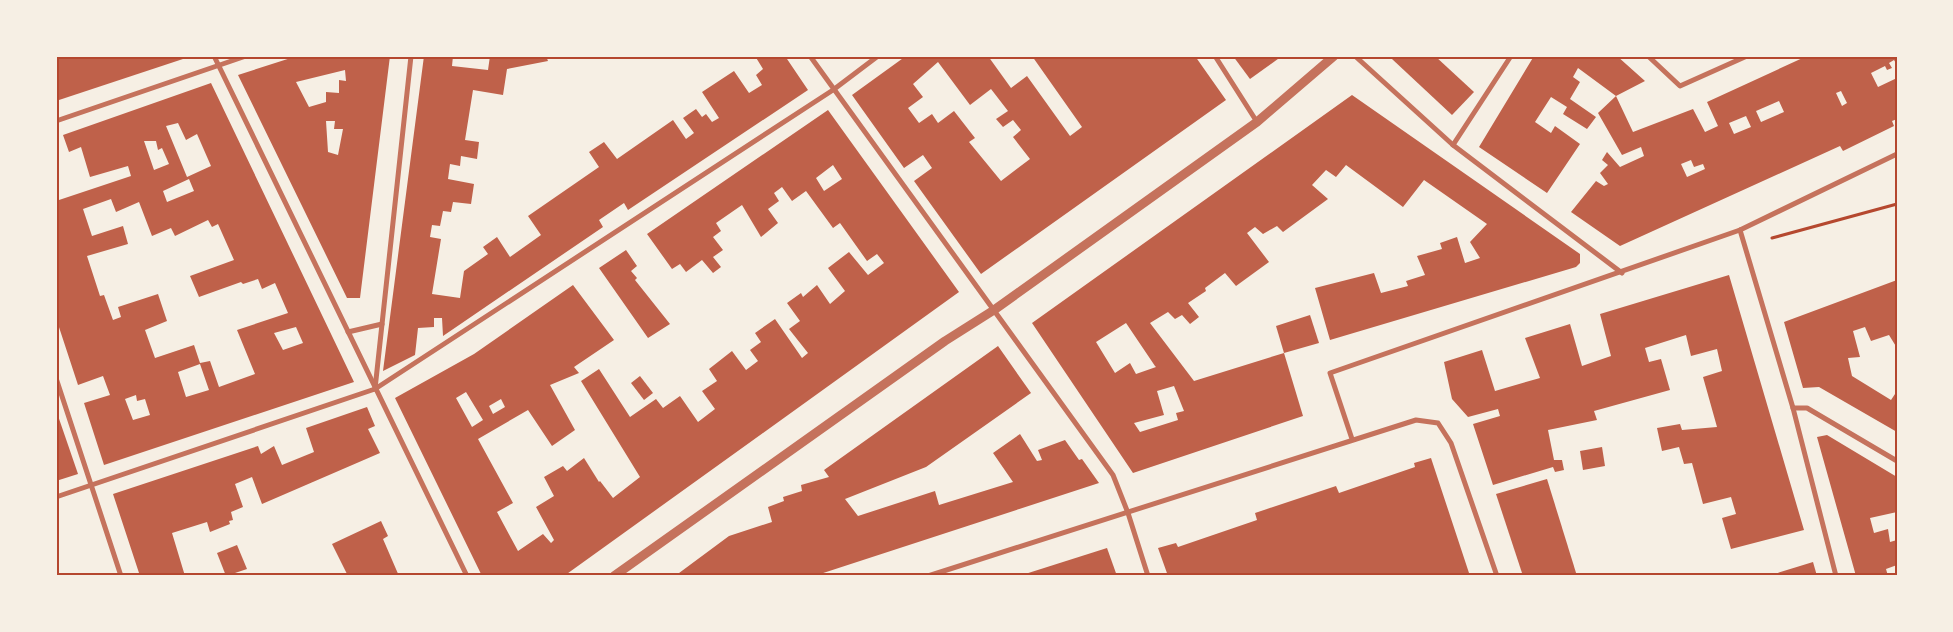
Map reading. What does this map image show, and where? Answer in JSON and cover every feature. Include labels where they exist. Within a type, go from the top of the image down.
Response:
[{"type":"street","points":[[214,56],[467,576]]},
{"type":"street","points":[[56,121],[246,56]]},
{"type":"street","points":[[375,389],[411,56]]},
{"type":"street","points":[[810,56],[1113,475],[1128,513],[1148,576]]},
{"type":"street","points":[[56,497],[375,389],[833,90],[878,56]]},
{"type":"street","points":[[1215,56],[1258,122]]},
{"type":"street","points":[[614,576],[937,347],[994,310],[1258,122],[1334,56]]},
{"type":"street","points":[[1355,56],[1453,145],[1622,273]]},
{"type":"street","points":[[1453,145],[1511,56]]},
{"type":"street","points":[[1648,56],[1680,86],[1747,56]]},
{"type":"street","points":[[1352,439],[1330,373],[1622,273],[1740,230],[1897,154]]},
{"type":"street","points":[[1740,230],[1793,408],[1836,576]]},
{"type":"street","points":[[348,332],[382,324]]},
{"type":"street","points":[[56,378],[121,576]]},
{"type":"street","points":[[1793,408],[1807,408],[1897,461]]},
{"type":"street","points":[[928,576],[1416,420],[1438,423],[1451,443],[1497,576]]},
{"type":"path","points":[[1745,246],[1897,204]]},
{"type":"building","points":[[56,56],[189,56],[189,57],[56,101]]},
{"type":"building","points":[[297,56],[390,56],[360,298],[347,298],[238,75]],"holes":[[[345,70],[346,81],[339,80],[339,93],[326,92],[326,102],[309,107],[296,82]],[[326,121],[335,121],[334,129],[343,129],[338,155],[328,152]]]},
{"type":"building","points":[[424,56],[453,56],[452,66],[488,70],[490,56],[546,56],[548,61],[507,69],[503,95],[473,90],[465,140],[479,142],[477,159],[461,156],[460,166],[450,164],[448,179],[474,184],[471,204],[453,202],[451,212],[443,211],[440,226],[432,225],[430,237],[441,239],[432,294],[460,298],[464,271],[488,254],[483,247],[497,237],[510,257],[541,235],[528,216],[599,167],[589,152],[604,142],[617,159],[673,120],[686,139],[694,133],[683,118],[696,109],[702,117],[706,114],[712,122],[719,118],[702,92],[734,71],[749,93],[762,85],[756,75],[763,69],[755,56],[785,56],[808,90],[628,210],[624,203],[599,220],[603,227],[443,336],[442,318],[434,318],[434,327],[418,328],[415,355],[383,371]]},
{"type":"building","points":[[906,56],[988,56],[1011,88],[1027,76],[1070,136],[1082,127],[1032,56],[1195,56],[1226,100],[981,274],[914,181],[932,168],[923,155],[904,168],[852,95]],"holes":[[[938,62],[970,105],[991,89],[1008,111],[996,119],[1003,127],[1013,120],[1021,130],[1013,137],[1030,159],[1001,181],[969,142],[975,138],[954,111],[938,123],[932,114],[919,123],[908,108],[923,97],[913,84]]]},
{"type":"building","points":[[1233,56],[1282,56],[1250,79]]},
{"type":"building","points":[[1395,56],[1435,56],[1474,92],[1452,115],[1392,59]]},
{"type":"building","points":[[1534,56],[1617,56],[1645,81],[1616,96],[1578,68],[1573,77],[1580,82],[1570,99],[1596,117],[1587,129],[1563,114],[1567,107],[1551,97],[1535,122],[1551,133],[1555,126],[1580,144],[1547,193],[1479,147]]},
{"type":"building","points":[[1807,56],[1897,56],[1897,65],[1894,60],[1889,63],[1892,68],[1887,70],[1885,66],[1871,73],[1878,87],[1897,78],[1897,119],[1892,121],[1894,126],[1843,151],[1840,146],[1620,246],[1571,212],[1596,181],[1604,186],[1608,184],[1600,173],[1608,165],[1602,160],[1607,152],[1620,167],[1644,156],[1641,147],[1622,155],[1598,113],[1616,96],[1633,132],[1693,109],[1705,132],[1718,126],[1707,102]],"holes":[[[1841,91],[1847,103],[1842,106],[1836,93]],[[1779,101],[1784,112],[1761,122],[1756,111]],[[1746,116],[1751,127],[1734,134],[1729,123]],[[1691,160],[1694,167],[1703,164],[1705,169],[1687,177],[1681,164]]]},
{"type":"building","points":[[211,83],[354,382],[104,465],[84,403],[110,395],[103,376],[78,385],[56,318],[56,201],[131,176],[128,166],[90,177],[81,147],[69,152],[63,135]],"holes":[[[178,123],[186,140],[197,134],[211,166],[187,177],[166,126]],[[144,141],[156,141],[158,150],[162,148],[169,164],[154,170]],[[189,179],[194,191],[167,202],[163,191]],[[111,199],[116,212],[139,202],[152,236],[171,228],[175,236],[208,220],[212,227],[218,224],[234,260],[190,276],[199,297],[241,282],[243,284],[258,279],[262,289],[275,283],[288,313],[237,330],[255,374],[219,387],[210,361],[200,363],[194,345],[155,358],[145,330],[167,321],[158,294],[118,307],[121,317],[113,320],[104,295],[100,296],[87,256],[128,244],[123,226],[92,236],[83,209]],[[296,327],[303,343],[283,350],[274,333]],[[200,364],[209,390],[186,397],[178,372]],[[136,395],[137,401],[145,399],[150,415],[133,420],[125,399]]]},
{"type":"building","points":[[1352,95],[1580,254],[1580,263],[1576,267],[1330,340],[1315,288],[1374,273],[1381,293],[1408,286],[1406,281],[1425,275],[1417,256],[1442,249],[1440,243],[1457,237],[1465,263],[1480,258],[1470,242],[1487,224],[1424,180],[1403,207],[1346,165],[1336,177],[1326,170],[1312,185],[1328,199],[1283,232],[1277,226],[1263,234],[1255,227],[1247,233],[1269,262],[1236,286],[1225,273],[1205,288],[1206,291],[1188,303],[1199,317],[1190,324],[1182,315],[1175,319],[1168,312],[1150,323],[1194,381],[1284,353],[1303,416],[1133,473],[1032,323]],"holes":[[[1126,323],[1155,366],[1156,367],[1136,374],[1130,363],[1115,373],[1096,342]],[[1174,386],[1184,411],[1176,413],[1178,420],[1140,432],[1134,423],[1164,415],[1157,391]]]},
{"type":"building","points":[[828,110],[959,292],[564,576],[482,576],[395,398],[474,354],[573,285],[614,340],[574,367],[579,373],[550,385],[575,430],[552,446],[528,410],[478,439],[513,503],[497,512],[518,551],[543,534],[551,543],[554,540],[536,507],[554,496],[544,477],[563,466],[567,471],[584,458],[599,482],[613,498],[640,477],[581,381],[599,369],[630,417],[656,399],[663,408],[680,396],[698,422],[715,409],[702,391],[717,381],[709,369],[732,351],[746,370],[758,361],[750,350],[761,342],[755,333],[775,319],[802,358],[808,353],[789,329],[800,321],[787,303],[801,293],[803,297],[817,285],[830,304],[845,291],[828,268],[849,252],[868,275],[884,263],[877,254],[867,261],[840,223],[833,228],[806,191],[792,201],[782,187],[774,193],[779,201],[768,209],[778,223],[761,237],[742,205],[716,223],[721,231],[713,237],[723,250],[713,257],[721,267],[713,273],[702,260],[686,272],[680,264],[672,269],[647,234]],"holes":[[[833,165],[842,179],[824,191],[816,178]],[[466,392],[483,420],[472,427],[456,398]],[[501,399],[505,407],[493,414],[489,406]]]},
{"type":"building","points":[[626,250],[637,266],[631,271],[637,278],[635,280],[670,324],[648,338],[599,268]]},
{"type":"building","points":[[1729,275],[1804,530],[1731,549],[1722,518],[1736,514],[1731,497],[1703,504],[1692,463],[1684,464],[1679,447],[1662,451],[1657,428],[1680,424],[1682,430],[1717,427],[1703,377],[1722,371],[1717,349],[1691,356],[1686,335],[1645,348],[1649,362],[1661,359],[1670,390],[1594,411],[1597,420],[1548,430],[1554,460],[1562,460],[1564,470],[1555,472],[1553,467],[1493,485],[1473,424],[1500,416],[1498,409],[1468,417],[1452,399],[1444,362],[1482,350],[1495,391],[1540,378],[1525,338],[1570,324],[1582,366],[1611,356],[1600,314]]},
{"type":"building","points":[[1897,280],[1897,348],[1889,335],[1871,341],[1865,327],[1853,331],[1860,357],[1848,358],[1852,376],[1891,400],[1897,391],[1897,432],[1819,387],[1803,388],[1784,322]]},
{"type":"building","points":[[1310,315],[1319,343],[1284,353],[1276,326]]},
{"type":"building","points":[[998,346],[1031,393],[926,467],[845,499],[858,516],[935,491],[939,505],[1013,482],[993,453],[1020,434],[1037,461],[1042,460],[1038,450],[1065,440],[1079,460],[1082,459],[1099,483],[814,576],[675,576],[729,536],[772,522],[768,507],[784,501],[783,497],[802,491],[801,485],[829,477],[824,470]]},
{"type":"building","points":[[640,376],[653,393],[644,400],[631,383]]},
{"type":"building","points":[[367,407],[375,426],[368,429],[380,453],[262,504],[252,477],[235,484],[243,507],[231,512],[233,520],[229,521],[230,524],[210,532],[207,522],[172,533],[185,576],[140,576],[113,494],[258,446],[261,454],[274,446],[282,465],[314,452],[306,428]]},
{"type":"building","points":[[56,410],[78,474],[56,481]]},
{"type":"building","points":[[1827,435],[1897,477],[1897,512],[1870,518],[1874,533],[1888,529],[1890,542],[1897,540],[1897,565],[1886,569],[1888,576],[1856,576],[1817,437]]},
{"type":"building","points":[[1602,447],[1605,466],[1583,470],[1580,451]]},
{"type":"building","points":[[1431,458],[1470,576],[1168,576],[1158,548],[1176,543],[1178,547],[1257,520],[1255,513],[1336,486],[1339,493],[1415,467],[1414,463]]},
{"type":"building","points":[[1547,479],[1577,576],[1523,576],[1496,494]]},
{"type":"building","points":[[381,521],[388,536],[383,539],[399,576],[348,576],[332,544]]},
{"type":"building","points":[[237,545],[247,569],[226,576],[217,553]]},
{"type":"building","points":[[1107,548],[1117,576],[1022,575]]},
{"type":"building","points":[[1813,562],[1817,576],[1771,576],[1771,575]]}]
